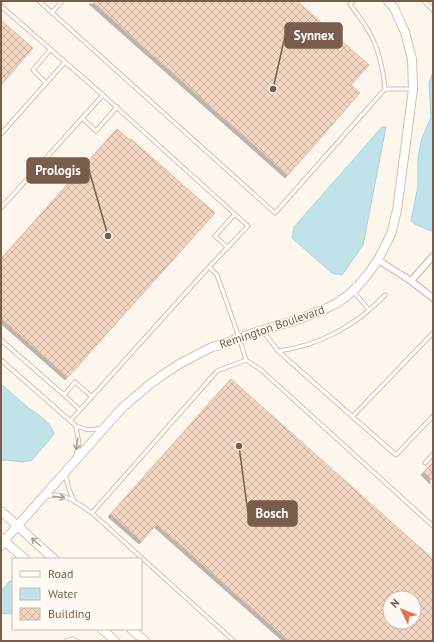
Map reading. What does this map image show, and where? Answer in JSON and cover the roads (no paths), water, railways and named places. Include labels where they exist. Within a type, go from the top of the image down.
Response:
[{"type":"street","name":"Remington Boulevard","points":[[2,542],[44,497],[106,426],[127,404],[149,385],[164,374],[212,347],[224,344],[239,337],[318,313],[337,303],[353,291],[378,260],[391,234],[397,210],[412,89],[412,59],[405,32],[394,8],[388,1]]},
{"type":"street","points":[[412,280],[433,256]]},
{"type":"street","points":[[378,260],[412,280],[433,298]]},
{"type":"street","points":[[1,512],[53,558]]},
{"type":"street","points":[[2,542],[23,558]]},
{"type":"street","points":[[103,630],[116,641]]},
{"type":"street","points":[[133,630],[145,641]]},
{"type":"lane","points":[[39,1],[275,213],[385,89],[383,70],[377,49],[368,30],[350,4],[346,1]]},
{"type":"lane","points":[[52,13],[62,1]]},
{"type":"lane","points":[[350,4],[353,1]]},
{"type":"lane","points":[[424,1],[433,10]]},
{"type":"lane","points":[[1,6],[117,107],[248,226],[70,421]]},
{"type":"lane","points":[[46,83],[32,70],[50,50]]},
{"type":"lane","points":[[1,134],[65,62]]},
{"type":"lane","points":[[385,89],[412,89]]},
{"type":"lane","points":[[1,208],[103,95]]},
{"type":"lane","points":[[82,118],[96,130],[117,107]]},
{"type":"lane","points":[[228,248],[215,236],[235,214]]},
{"type":"lane","points":[[209,267],[217,275],[246,360],[260,369],[433,526]]},
{"type":"lane","points":[[353,291],[369,310]]},
{"type":"lane","points":[[278,351],[291,349],[314,342],[337,332],[357,320],[377,304],[385,295]]},
{"type":"lane","points":[[262,330],[278,351],[396,455],[433,416]]},
{"type":"lane","points":[[352,417],[433,333]]},
{"type":"lane","points":[[1,340],[80,410]]},
{"type":"lane","points":[[1,360],[76,426],[92,431],[106,426]]},
{"type":"lane","points":[[92,513],[217,371],[246,360]]},
{"type":"lane","points":[[64,395],[75,382],[92,397]]},
{"type":"lane","points":[[74,462],[79,444],[76,426]]},
{"type":"lane","points":[[425,463],[433,454]]},
{"type":"lane","points":[[65,473],[69,490],[74,501]]},
{"type":"lane","points":[[44,497],[56,495],[74,501],[92,513],[142,558]]},
{"type":"lane","points":[[142,558],[234,641]]},
{"type":"lane","points":[[66,641],[72,639],[77,641]]},
{"type":"water","points":[[433,72],[433,230],[431,231],[411,221],[418,186],[418,159],[421,141],[431,117],[429,83]]},
{"type":"water","points":[[382,127],[386,127],[363,245],[342,275],[332,273],[292,238],[294,227]]},
{"type":"water","points":[[1,384],[46,421],[52,429],[54,434],[32,460],[24,462],[7,460],[1,461]]},
{"type":"water","points":[[12,580],[12,614],[1,613],[1,591]]},
{"type":"place","name":"Synnex","points":[[273,89]]},
{"type":"place","name":"Prologis","points":[[108,236]]},
{"type":"place","name":"Bosch","points":[[239,446]]}]
